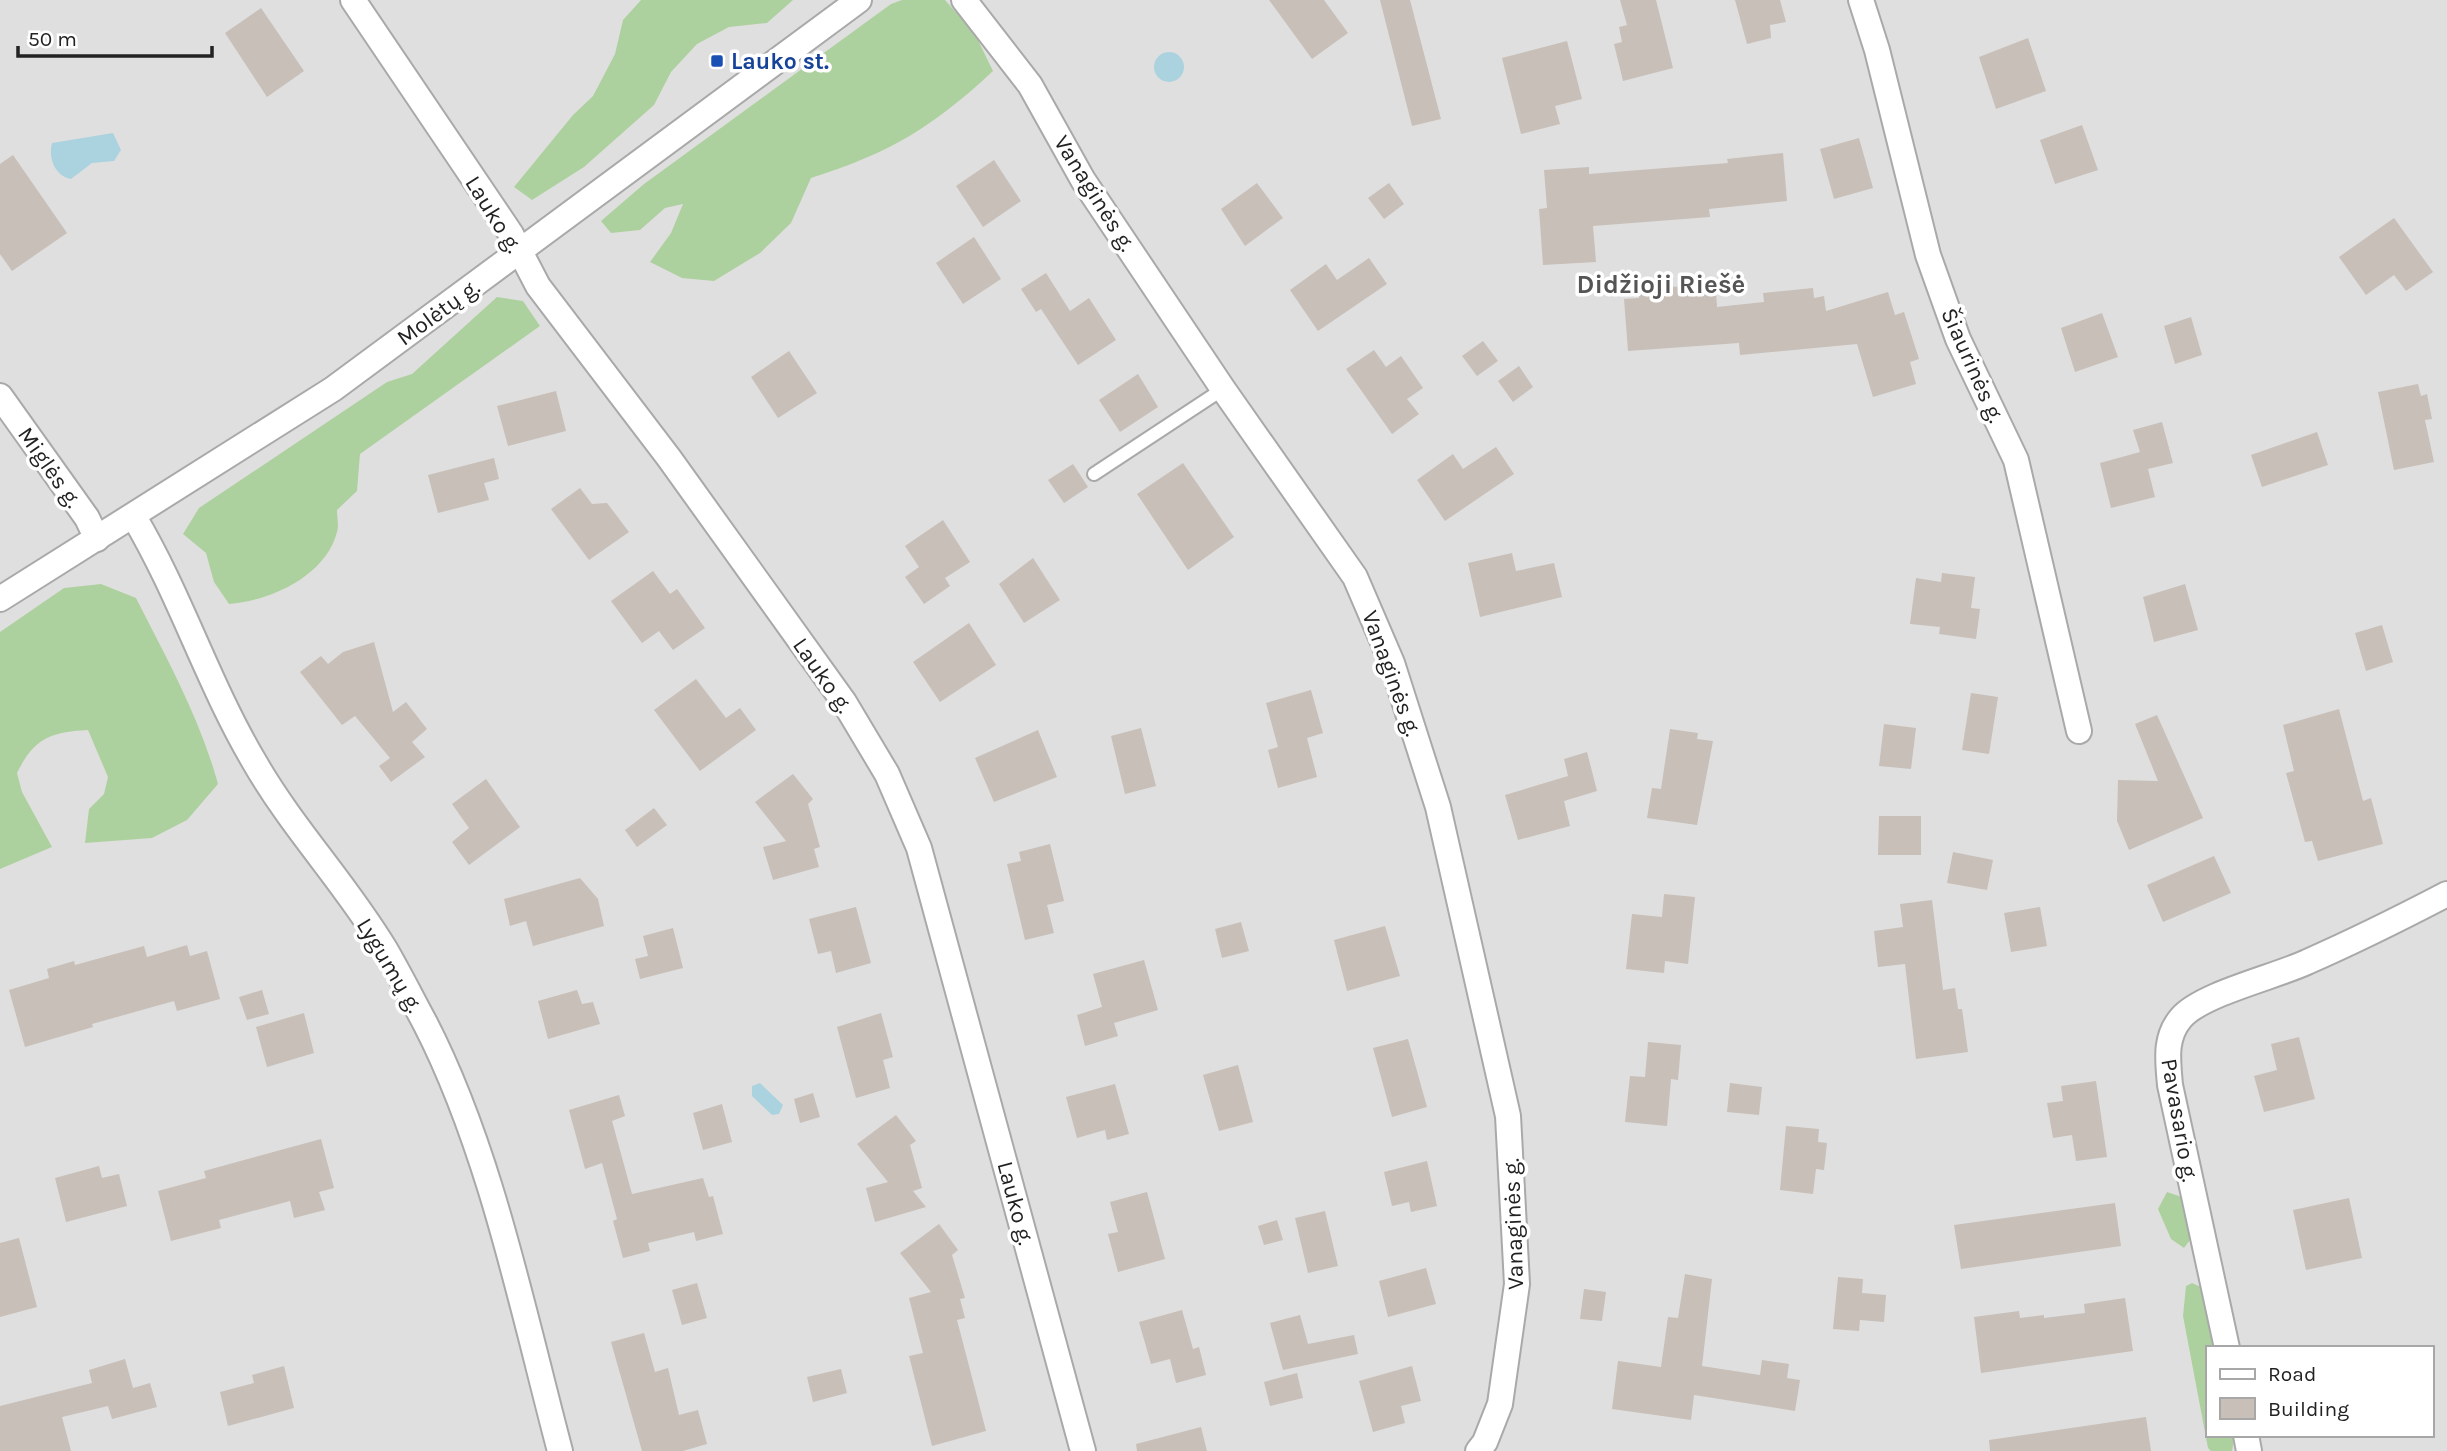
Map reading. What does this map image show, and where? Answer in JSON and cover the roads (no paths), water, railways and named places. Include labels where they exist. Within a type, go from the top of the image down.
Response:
[{"type":"street","name":"Lauko g.","points":[[353,0],[511,234],[538,286],[669,458],[844,702],[887,774],[919,848],[1083,1451]]},
{"type":"street","name":"Molėtų g.","points":[[0,599],[134,517],[333,389],[859,0]]},
{"type":"street","name":"Vanaginės g.","points":[[964,0],[1030,85],[1083,180],[1223,389],[1355,577],[1392,663],[1438,807],[1508,1116],[1516,1225],[1517,1284],[1500,1404],[1485,1442],[1478,1451]]},
{"type":"street","name":"Šiaurinės g.","points":[[1861,0],[1877,50],[1928,255],[1958,339],[2016,460],[2079,730]]},
{"type":"street","name":"Miglės g.","points":[[0,396],[87,518],[97,539]]},
{"type":"street","name":"Lygumų g.","points":[[134,517],[176,599],[222,705],[255,764],[292,822],[384,948],[427,1026],[469,1128],[560,1451]]},
{"type":"street","name":"Pavasario g.","points":[[2227,1346],[2173,1097],[2167,1049],[2172,1032],[2195,1006],[2306,963],[2384,928],[2447,894]]},
{"type":"lane","points":[[1094,474],[1223,389]]},
{"type":"water","points":[[1169,52],[1180,56],[1184,67],[1180,78],[1169,82],[1158,78],[1154,67],[1158,56]]},
{"type":"water","points":[[113,133],[121,150],[114,161],[92,163],[71,179],[61,174],[54,166],[52,143]]},
{"type":"water","points":[[760,1083],[783,1105],[779,1114],[772,1115],[752,1096],[752,1086]]},
{"type":"place","name":"Lauko st.","points":[[717,61]]},
{"type":"district","name":"Didžioji Riešė","points":[[1661,284]]}]
